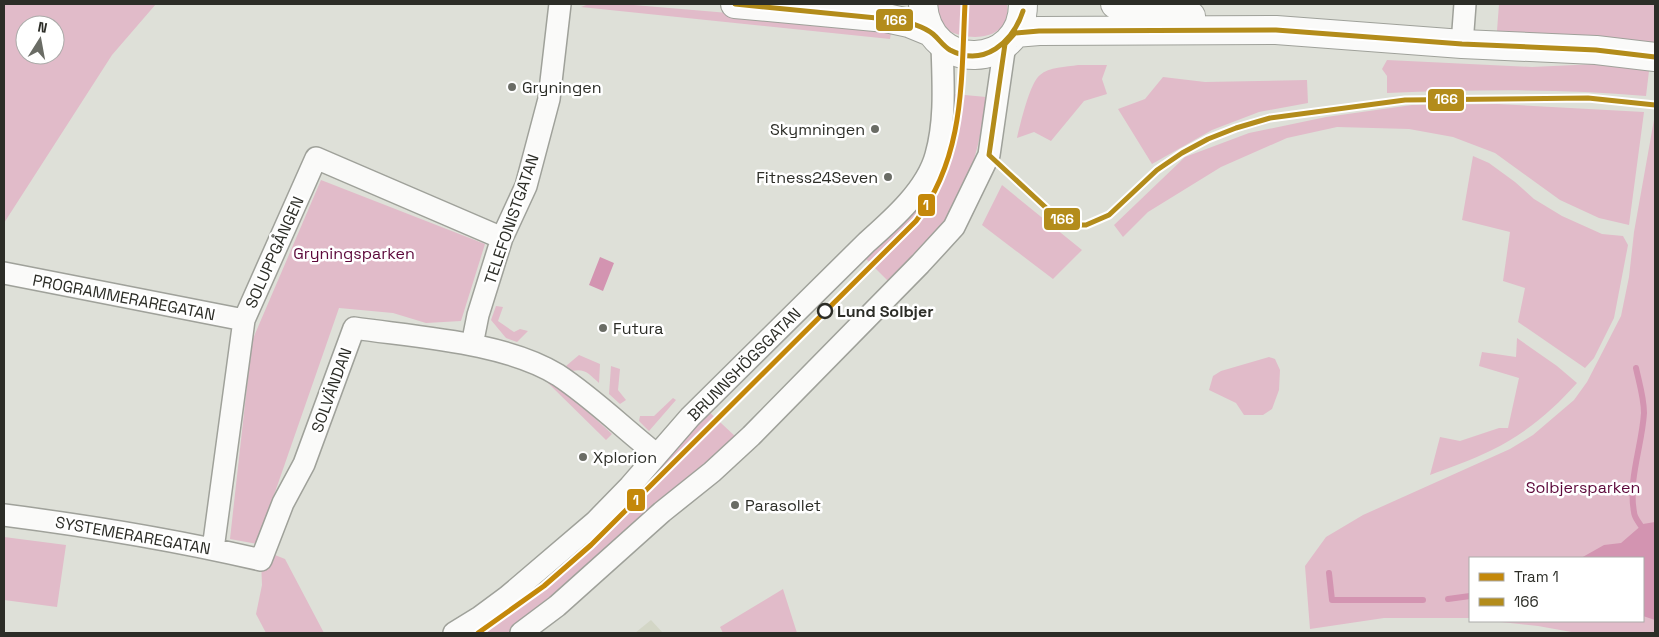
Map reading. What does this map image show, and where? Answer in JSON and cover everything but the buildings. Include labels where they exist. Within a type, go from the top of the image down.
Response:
[{"type":"main road","points":[[735,4],[886,18],[909,23],[936,38],[951,50],[974,56],[996,50],[1010,39],[1020,23],[1023,4]]},
{"type":"main road","points":[[923,4],[924,16],[936,38]]},
{"type":"main road","points":[[1114,4],[1276,30]]},
{"type":"main road","points":[[1010,39],[1066,30],[1276,30],[1462,44],[1596,50],[1655,57]]},
{"type":"street","name":"TELEFONISTGATAN","points":[[472,345],[478,315],[502,238],[526,186],[549,99],[560,4]]},
{"type":"street","points":[[1462,44],[1465,4]]},
{"type":"street","name":"BRUNNSHÖGSGATAN","points":[[454,633],[480,617],[507,596],[594,522],[630,486],[690,417],[848,261],[896,217],[922,185],[936,157],[942,126],[936,38]]},
{"type":"street","points":[[521,633],[557,606],[662,512],[712,472],[920,264],[954,227],[989,155],[1010,39]]},
{"type":"street","name":"SOLUPPGÅNGEN","points":[[213,549],[244,320],[316,158],[502,238]]},
{"type":"street","name":"PROGRAMMERAREGATAN","points":[[4,273],[244,320]]},
{"type":"street","name":"SOLVÄNDAN","points":[[261,560],[283,503],[304,464],[354,328],[472,345]]},
{"type":"street","points":[[472,345],[525,360],[556,374],[585,395],[656,454]]},
{"type":"street","name":"SYSTEMERAREGATAN","points":[[4,515],[80,525],[213,549],[261,560]]},
{"type":"shaded area","points":[[600,257],[614,263],[603,291],[589,285]]},
{"type":"shaded area","points":[[1655,522],[1655,620],[1644,616],[1644,557],[1583,557],[1604,545],[1621,543],[1643,524]]},
{"type":"shaded area","points":[[651,620],[663,633],[635,633]]},
{"type":"green space","points":[[5,4],[156,4],[112,55],[4,223]]},
{"type":"green space","points":[[589,4],[622,4],[892,27],[890,39],[581,7]]},
{"type":"green space","points":[[935,4],[1007,4],[1007,17],[1002,26],[986,36],[964,36],[943,28]]},
{"type":"green space","points":[[1499,4],[1655,4],[1655,48],[1497,31]]},
{"type":"green space","points":[[1387,60],[1532,67],[1596,64],[1649,71],[1646,96],[1549,91],[1387,93],[1387,76],[1382,69]]},
{"type":"green space","points":[[1078,65],[1107,65],[1102,79],[1107,94],[1084,101],[1051,141],[1034,132],[1017,138],[1026,104],[1036,79],[1048,70]]},
{"type":"green space","points":[[1163,77],[1205,82],[1307,80],[1308,103],[1259,112],[1212,130],[1152,164],[1118,109],[1145,99]]},
{"type":"green space","points":[[944,93],[986,97],[975,155],[954,209],[926,248],[892,285],[861,254],[919,197]]},
{"type":"green space","points":[[1497,104],[1644,112],[1629,225],[1599,218],[1560,200],[1495,153],[1453,137],[1409,129],[1337,127],[1287,138],[1221,167],[1148,212],[1123,237],[1114,225],[1185,157],[1249,133],[1326,117],[1412,105]]},
{"type":"green space","name":"Solbjersparken","points":[[1655,114],[1655,633],[1577,633],[1501,622],[1644,622],[1644,557],[1469,557],[1469,618],[1384,618],[1310,629],[1305,566],[1326,537],[1363,515],[1510,449],[1533,435],[1574,400],[1587,382],[1621,316],[1629,277],[1634,232]]},
{"type":"green space","points":[[1473,156],[1489,163],[1534,199],[1562,216],[1602,234],[1623,236],[1628,245],[1614,318],[1594,358],[1585,368],[1518,322],[1525,288],[1503,281],[1510,232],[1462,220]]},
{"type":"green space","name":"Gryningsparken","points":[[321,180],[485,244],[461,321],[426,323],[393,313],[339,308],[257,544],[230,539],[252,341]]},
{"type":"green space","points":[[1002,185],[1082,250],[1053,279],[982,225]]},
{"type":"green space","points":[[496,306],[503,307],[498,321],[514,332],[520,329],[528,331],[517,342],[506,338],[491,320]]},
{"type":"green space","points":[[1517,338],[1557,366],[1577,383],[1548,412],[1516,437],[1484,454],[1430,475],[1440,437],[1460,441],[1499,428],[1508,428],[1519,378],[1479,366],[1482,352],[1516,357]]},
{"type":"green space","points":[[579,355],[600,364],[599,383],[587,372],[580,370],[572,371],[566,366]]},
{"type":"green space","points":[[1269,357],[1275,359],[1280,370],[1279,390],[1272,409],[1263,415],[1244,415],[1236,403],[1209,390],[1213,376],[1221,371]]},
{"type":"green space","points":[[611,366],[620,369],[618,390],[626,400],[620,404],[609,394]]},
{"type":"green space","points":[[549,380],[563,389],[612,434],[606,440],[548,383]]},
{"type":"green space","points":[[673,398],[676,400],[649,431],[639,421],[640,416],[654,416]]},
{"type":"green space","points":[[706,409],[737,438],[562,593],[510,633],[466,633]]},
{"type":"green space","points":[[4,537],[66,545],[57,607],[4,600]]},
{"type":"green space","points":[[265,551],[285,559],[324,633],[266,633],[256,614],[262,585],[261,560]]},
{"type":"green space","points":[[783,589],[797,633],[723,633],[720,627]]},
{"type":"waterway","points":[[1636,368],[1644,413],[1634,475],[1633,500],[1635,516],[1641,526]]},
{"type":"waterway","points":[[1329,573],[1332,600],[1423,600]]},
{"type":"waterway","points":[[1448,599],[1469,596]]},
{"type":"tram line","name":"1","points":[[478,633],[544,586],[591,545],[916,221],[932,196],[944,171],[952,144],[961,90],[965,4]]},
{"type":"transit line","name":"166","points":[[735,4],[897,20],[925,29],[950,50],[962,55],[974,56],[996,49],[1004,42],[1012,33],[1023,11]]},
{"type":"transit line","name":"166","points":[[1005,44],[1015,33],[1039,31],[1276,30],[1462,44],[1596,50],[1655,57]]},
{"type":"transit line","name":"166","points":[[1005,44],[989,155],[1056,217],[1075,225],[1086,225],[1109,215],[1157,170],[1182,153],[1208,139],[1270,118],[1405,100],[1588,98],[1655,105]]},
{"type":"place","name":"Gryningen","points":[[512,87]]},
{"type":"place","name":"Skymningen","points":[[875,129]]},
{"type":"place","name":"Fitness24Seven","points":[[888,177]]},
{"type":"place","name":"Lund Solbjer","points":[[825,311]]},
{"type":"place","name":"Futura","points":[[603,328]]},
{"type":"place","name":"Xplorion","points":[[583,457]]},
{"type":"place","name":"Parasollet","points":[[735,505]]}]
